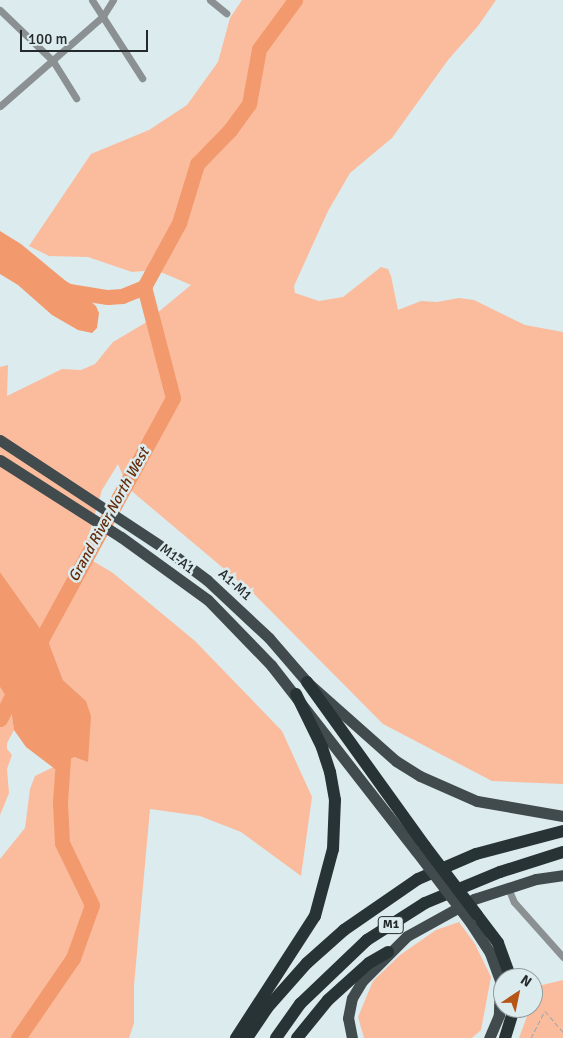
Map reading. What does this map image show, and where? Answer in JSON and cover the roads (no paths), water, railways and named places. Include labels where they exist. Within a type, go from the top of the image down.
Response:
[{"type":"highway","points":[[307,682],[421,848],[474,919],[498,943],[507,968]]},
{"type":"highway","points":[[236,1038],[314,916],[334,849],[335,800],[330,772],[322,747],[296,694]]},
{"type":"highway","name":"M1","points":[[247,1038],[267,1008],[307,963],[344,930],[418,879],[476,854],[563,831]]},
{"type":"highway","name":"M1","points":[[276,1038],[300,1004],[367,940],[425,903],[500,872],[563,852]]},
{"type":"highway","points":[[297,1038],[328,1000],[369,963],[388,952]]},
{"type":"highway","points":[[505,1038],[511,1018]]},
{"type":"main road","name":"A1-M1","points":[[0,440],[130,525],[207,580],[264,632],[307,682],[373,743],[420,776],[477,801],[563,816]]},
{"type":"main road","name":"M1-A1","points":[[0,460],[120,537],[208,600],[249,639],[421,848]]},
{"type":"main road","points":[[352,1038],[348,1018],[352,998],[388,952],[406,936],[474,899],[508,888],[563,875]]},
{"type":"main road","points":[[474,919],[490,953],[500,982],[499,1015],[489,1038]]},
{"type":"street","points":[[92,0],[142,78]]},
{"type":"street","points":[[0,106],[103,16],[113,0]]},
{"type":"street","points":[[210,0],[226,13]]},
{"type":"street","points":[[0,10],[52,61],[76,98]]},
{"type":"street","points":[[508,888],[514,902],[563,956]]},
{"type":"waterway","name":"Grand River North West","points":[[35,651],[173,398],[144,287],[179,223],[197,164],[230,130],[249,104],[259,49],[295,0]]},
{"type":"waterway","points":[[61,287],[69,291],[108,297],[122,296],[144,287]]},
{"type":"waterway","points":[[0,719],[18,684]]},
{"type":"waterway","name":"Grand River North West","points":[[18,1038],[73,958],[92,905],[62,843],[60,802],[64,745]]}]
